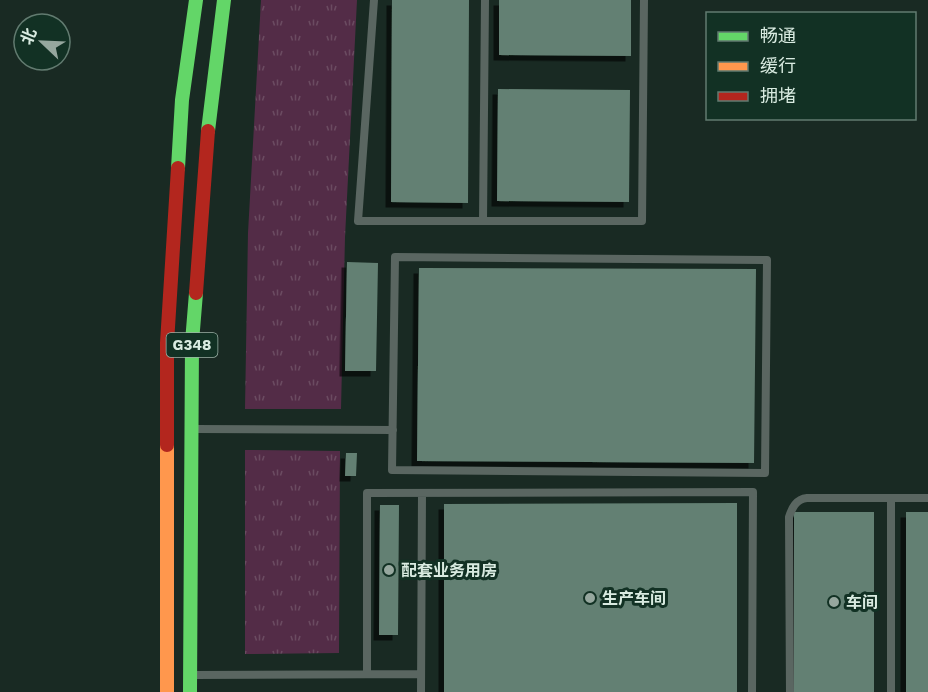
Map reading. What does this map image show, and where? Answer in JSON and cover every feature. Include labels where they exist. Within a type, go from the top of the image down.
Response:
[{"type":"highway","name":"G348","points":[[167,692],[167,343],[182,100],[195,0]]},
{"type":"highway","name":"G348","points":[[190,692],[192,342],[210,105],[224,0]]},
{"type":"lane","points":[[374,0],[358,221],[642,221],[644,0]]},
{"type":"lane","points":[[483,221],[485,0]]},
{"type":"lane","points":[[395,257],[767,260],[765,473],[392,470],[393,430],[395,257]]},
{"type":"lane","points":[[191,429],[393,430]]},
{"type":"lane","points":[[367,674],[367,493],[753,492],[752,692]]},
{"type":"lane","points":[[421,692],[422,493]]},
{"type":"lane","points":[[790,692],[789,517],[793,506],[807,498],[928,498]]},
{"type":"lane","points":[[891,498],[891,692]]},
{"type":"lane","points":[[190,675],[421,674]]},
{"type":"green space","points":[[261,0],[357,0],[345,237],[341,409],[245,409],[248,233]]},
{"type":"green space","points":[[245,450],[340,451],[339,653],[245,654]]},
{"type":"building","points":[[392,0],[469,0],[468,203],[391,202]]},
{"type":"building","points":[[499,0],[631,0],[631,56],[499,55]]},
{"type":"building","points":[[498,89],[630,90],[629,202],[497,201]]},
{"type":"building","points":[[347,262],[378,263],[376,371],[345,371]]},
{"type":"building","points":[[419,268],[756,269],[754,463],[417,461]]},
{"type":"building","points":[[346,453],[357,453],[356,476],[345,476]]},
{"type":"building","name":"生产车间","points":[[737,503],[737,692],[444,692],[444,504]]},
{"type":"building","name":"配套业务用房","points":[[380,505],[399,505],[398,635],[379,635]]},
{"type":"building","name":"车间","points":[[794,512],[874,512],[874,692],[794,692]]},
{"type":"building","points":[[906,512],[928,512],[928,692],[906,692]]},
{"type":"traffic: fast","points":[[178,168],[182,100],[196,0]]},
{"type":"traffic: fast","points":[[208,131],[224,0]]},
{"type":"traffic: fast","points":[[190,692],[192,342],[196,293]]},
{"type":"traffic: slow","points":[[167,445],[167,692]]},
{"type":"traffic: jam","points":[[196,293],[208,131]]},
{"type":"traffic: jam","points":[[167,445],[167,343],[178,168]]},
{"type":"place","name":"配套业务用房","points":[[389,570]]},
{"type":"place","name":"生产车间","points":[[590,598]]},
{"type":"place","name":"车间","points":[[834,602]]}]
